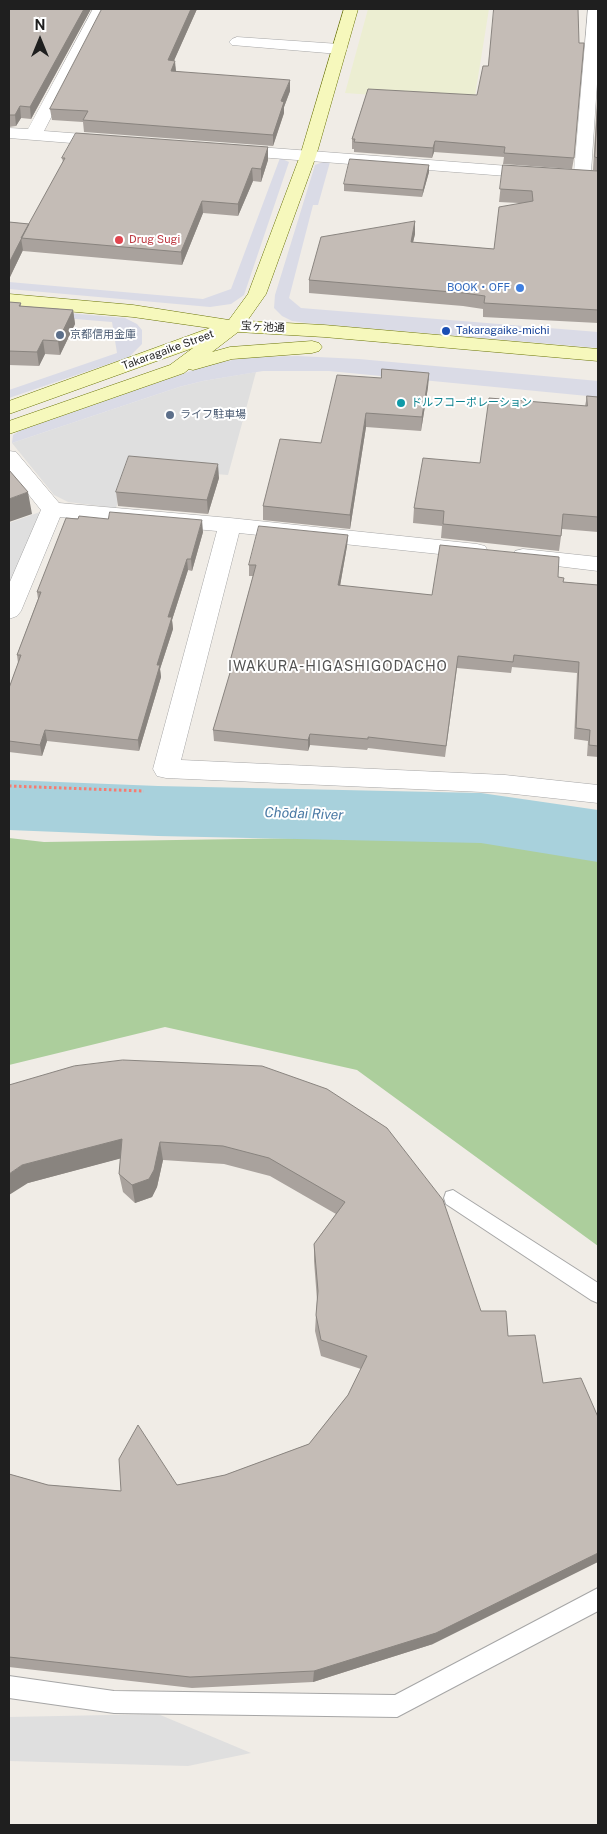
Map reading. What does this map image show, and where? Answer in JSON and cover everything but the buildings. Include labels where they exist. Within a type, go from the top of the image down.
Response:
[{"type":"street","points":[[33,135],[100,9]]},
{"type":"street","points":[[9,300],[133,311],[234,326],[257,294],[308,156],[350,9]]},
{"type":"street","points":[[219,149],[590,178],[595,9]]},
{"type":"street","points":[[237,42],[339,49]]},
{"type":"street","points":[[9,133],[121,142]]},
{"type":"street","points":[[133,311],[150,320],[161,330],[163,340],[159,351],[152,357]]},
{"type":"street","name":"宝ヶ池通","points":[[234,326],[312,347],[598,372]]},
{"type":"street","name":"宝ヶ池通","points":[[234,326],[324,330],[598,355]]},
{"type":"street","name":"Takaragaike Street","points":[[9,408],[234,326]]},
{"type":"street","name":"Takaragaike Street","points":[[9,428],[177,368],[234,326]]},
{"type":"street","points":[[177,368],[230,353],[312,347]]},
{"type":"street","points":[[9,457],[52,509],[230,525],[598,564]]},
{"type":"street","points":[[9,611],[52,509]]},
{"type":"street","points":[[230,525],[166,768],[506,784],[598,794]]},
{"type":"lane","points":[[453,1198],[598,1294]]},
{"type":"lane","points":[[9,1687],[114,1702],[397,1706],[598,1599]]},
{"type":"green space","points":[[368,9],[489,9],[474,102],[345,93]]},
{"type":"green space","points":[[485,831],[598,843],[598,1246],[357,1070],[165,1027],[9,1065],[9,838],[44,842],[309,838]]},
{"type":"shaded area","points":[[280,158],[289,162],[244,295],[231,304],[210,307],[9,289],[9,282],[203,299],[231,289]]},
{"type":"shaded area","points":[[330,162],[318,205],[313,205],[289,298],[301,308],[598,332],[598,348],[307,323],[292,321],[282,316],[274,308],[275,295],[315,165]]},
{"type":"shaded area","points":[[9,308],[125,318],[137,324],[142,330],[142,344],[129,357],[9,398],[9,390],[117,353],[112,322],[26,315]]},
{"type":"shaded area","points":[[297,356],[359,359],[598,381],[598,397],[329,371],[263,371],[179,387],[12,443],[13,435],[21,430],[211,364],[249,357]]},
{"type":"shaded area","name":"ライフ駐車場","points":[[256,372],[228,475],[128,467],[116,508],[68,502],[54,495],[12,443],[179,387]]},
{"type":"shaded area","points":[[40,512],[9,587],[9,523]]},
{"type":"shaded area","points":[[158,1714],[251,1753],[188,1766],[9,1761],[9,1717]]},
{"type":"waterway","name":"Chōdai River","points":[[9,805],[158,811],[481,818],[598,836]]},
{"type":"place","name":"Drug Sugi","points":[[119,240]]},
{"type":"place","name":"BOOK・OFF","points":[[520,288]]},
{"type":"place","name":"Takaragaike-michi","points":[[446,331]]},
{"type":"place","name":"京都信用金庫","points":[[60,335]]},
{"type":"place","name":"ドルフコーポレーション","points":[[401,403]]},
{"type":"place","name":"ライフ駐車場","points":[[170,415]]},
{"type":"district","name":"IWAKURA-HIGASHIGODACHO","points":[[338,667]]}]
